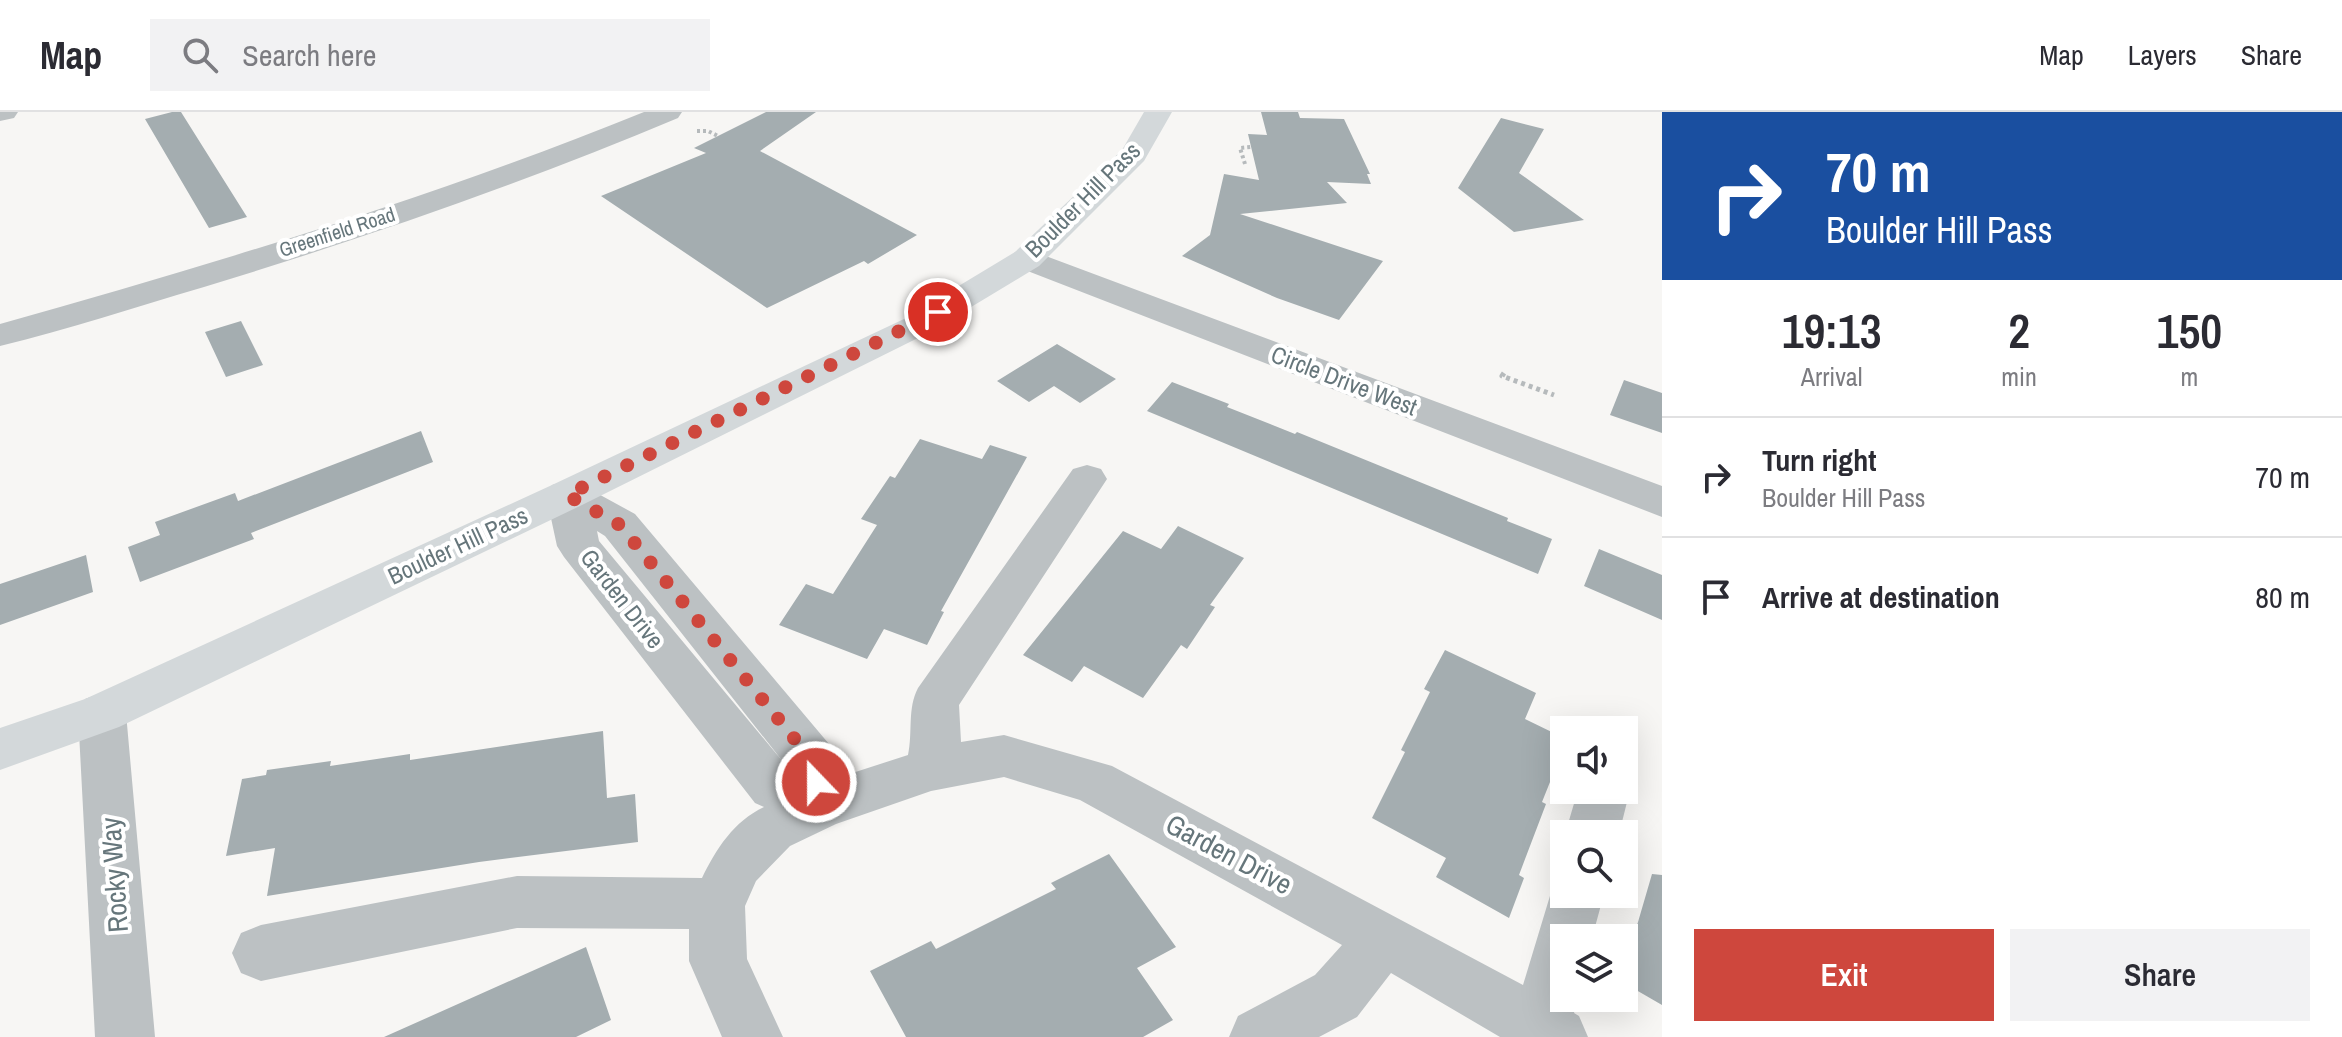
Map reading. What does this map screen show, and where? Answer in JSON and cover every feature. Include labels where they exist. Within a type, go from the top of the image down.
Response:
[{"type":"street","name":"Greenfield Road","points":[[0,335],[311,241],[519,173],[668,112]]},
{"type":"street","name":"Boulder Hill Pass","points":[[0,749],[102,713],[567,495],[916,326],[1027,259],[1134,155],[1158,112]]},
{"type":"street","name":"Circle Drive West","points":[[1027,259],[1662,502]]},
{"type":"street","points":[[931,769],[937,735],[935,702],[1087,479]]},
{"type":"street","name":"Garden Drive","points":[[567,495],[579,546],[773,787],[820,806]]},
{"type":"street","name":"Rocky Way","points":[[102,713],[125,1037]]},
{"type":"street","name":"Garden Drive","points":[[753,1037],[718,961],[717,906],[736,864],[771,829],[820,806],[931,769],[1004,756],[1094,782],[1384,938],[1550,1032],[1553,1012]]},
{"type":"street","points":[[261,953],[517,902],[679,902],[717,906]]},
{"type":"street","points":[[1259,1037],[1336,996],[1384,938]]},
{"type":"path","points":[[1245,164],[1240,148],[1251,147]]},
{"type":"path","points":[[1504,373],[1502,376],[1554,395]]},
{"type":"building","points":[[181,112],[247,217],[209,228],[145,119]]},
{"type":"building","points":[[766,112],[816,112],[760,151],[917,235],[868,264],[864,261],[767,308],[601,196],[706,153],[694,148]]},
{"type":"building","points":[[1261,112],[1298,112],[1300,118],[1344,119],[1370,174],[1367,174],[1371,184],[1327,182],[1347,203],[1240,214],[1383,261],[1339,320],[1277,298],[1182,256],[1210,235],[1224,174],[1259,180],[1248,134],[1267,135]]},
{"type":"building","points":[[1501,118],[1544,129],[1519,173],[1584,220],[1514,232],[1458,188]]},
{"type":"building","points":[[241,321],[263,365],[226,377],[205,332]]},
{"type":"building","points":[[1057,344],[1116,379],[1080,403],[1054,386],[1029,402],[997,381]]},
{"type":"building","points":[[1624,380],[1662,393],[1662,433],[1610,415]]},
{"type":"building","points":[[1172,382],[1229,404],[1227,407],[1295,434],[1297,432],[1508,518],[1507,521],[1552,539],[1538,574],[1147,411]]},
{"type":"building","points":[[421,431],[433,462],[251,533],[254,539],[140,582],[128,547],[160,535],[155,522],[235,493],[238,501]]},
{"type":"building","points":[[920,439],[982,459],[990,445],[1027,457],[941,611],[944,612],[927,645],[884,629],[867,659],[779,625],[806,584],[833,594],[877,525],[861,519],[890,476],[895,478]]},
{"type":"building","points":[[1178,526],[1244,558],[1210,605],[1215,607],[1187,649],[1181,645],[1143,698],[1084,666],[1072,682],[1023,655],[1123,531],[1161,549]]},
{"type":"building","points":[[1599,549],[1662,575],[1662,620],[1584,586]]},
{"type":"building","points":[[86,555],[93,592],[0,625],[0,584]]},
{"type":"building","points":[[1445,650],[1536,693],[1525,719],[1550,731],[1550,782],[1542,802],[1546,804],[1519,875],[1524,878],[1509,918],[1436,877],[1446,858],[1372,818],[1430,692],[1424,689]]},
{"type":"building","points":[[603,731],[607,798],[635,794],[638,842],[479,862],[267,896],[275,848],[226,856],[242,779],[266,775],[267,770],[331,761],[330,766],[410,754],[410,760]]},
{"type":"building","points":[[1109,854],[1176,947],[1137,968],[1173,1020],[1143,1037],[906,1037],[870,971],[931,941],[936,949],[1056,889],[1051,883]]},
{"type":"building","points":[[1652,874],[1662,875],[1662,1005],[1638,991],[1637,924]]},
{"type":"building","points":[[586,947],[611,1020],[576,1037],[384,1037]]},
{"type":"route","points":[[816,782],[811,759],[620,525],[567,495],[916,326],[938,312]]}]
